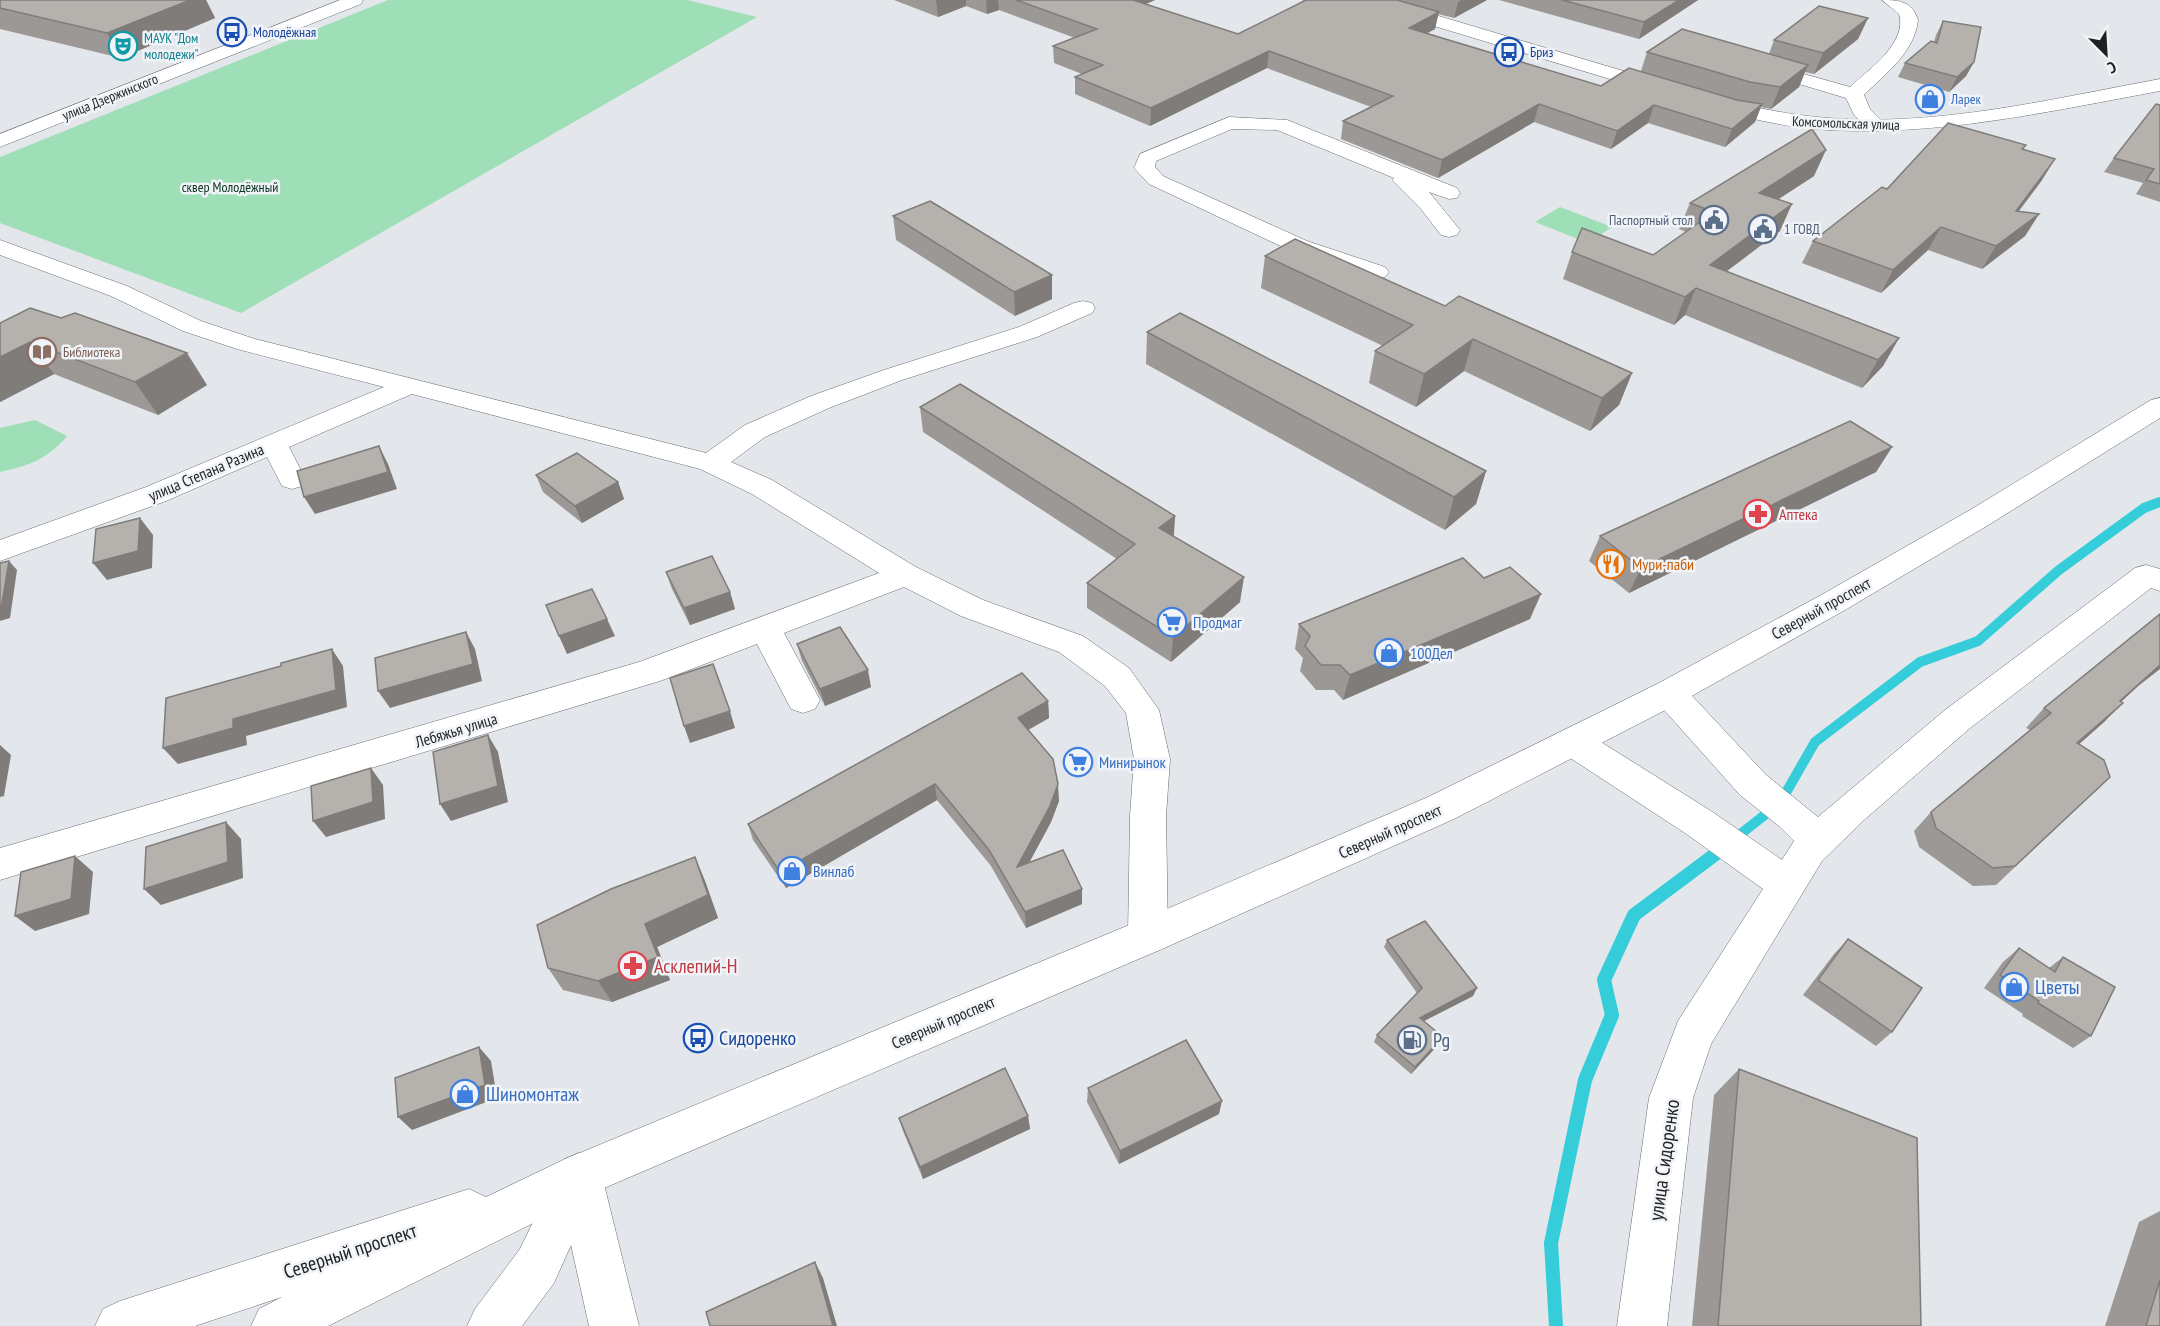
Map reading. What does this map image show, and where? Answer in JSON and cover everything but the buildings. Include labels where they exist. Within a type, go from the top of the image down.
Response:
[{"type":"street","name":"улица Дзержинского","points":[[0,141],[355,0]]},
{"type":"street","name":"Комсомольская улица","points":[[1367,0],[1688,96],[1780,121],[1823,126],[1878,127],[1933,124],[2160,85]]},
{"type":"street","points":[[1854,94],[1902,45],[1907,33],[1909,19],[1904,9],[1890,0]]},
{"type":"street","points":[[1741,62],[1854,94]]},
{"type":"street","points":[[1854,94],[1861,111],[1878,127]]},
{"type":"street","points":[[1377,272],[1299,246],[1156,180],[1144,168],[1147,158],[1229,123],[1280,124],[1449,193]]},
{"type":"street","points":[[1393,171],[1429,204],[1449,230]]},
{"type":"street","points":[[0,247],[119,291],[192,326],[291,357],[654,447],[710,464],[762,487],[906,575],[972,608],[1071,644],[1117,677],[1142,710],[1152,759],[1148,816],[1148,936]]},
{"type":"street","points":[[710,464],[755,431],[820,402],[893,375],[1028,333],[1083,308]]},
{"type":"street","name":"улица Степана Разина","points":[[0,551],[156,494],[408,386]]},
{"type":"street","name":"Северный проспект","points":[[276,1326],[579,1176],[1385,834],[1669,693],[1960,528],[2160,406]]},
{"type":"street","points":[[274,444],[292,480]]},
{"type":"street","name":"Лебяжья улица","points":[[0,864],[648,672],[906,575]]},
{"type":"street","name":"улица Сидоренко","points":[[1642,1326],[1671,1098],[1693,1035],[1801,848],[1926,745],[2089,618],[2146,576],[2160,580]]},
{"type":"street","points":[[765,628],[803,700]]},
{"type":"street","points":[[1573,742],[1698,822],[1743,856],[1801,848],[1753,785],[1669,693]]},
{"type":"street","points":[[492,1326],[537,1266],[579,1176]]},
{"type":"street","points":[[579,1176],[614,1326]]},
{"type":"street","name":"Северный проспект","points":[[120,1326],[579,1176]]},
{"type":"green space","name":"сквер Молодёжный","points":[[388,0],[687,0],[757,17],[241,313],[0,223],[0,157]]},
{"type":"green space","points":[[1560,207],[1612,227],[1588,243],[1535,222]]},
{"type":"green space","points":[[35,420],[67,436],[45,456],[20,467],[0,472],[0,428]]},
{"type":"waterway","points":[[1719,851],[1780,803],[1815,742],[1920,662],[1978,641],[2059,570],[2144,508],[2160,502]]},
{"type":"waterway","points":[[1556,1326],[1551,1243],[1585,1080],[1612,1015],[1604,980],[1634,915],[1721,850]]},
{"type":"place","name":"Молодёжная","points":[[232,32]]},
{"type":"place","name":"МАУК \"Дом молодежи\"","points":[[123,46]]},
{"type":"place","name":"Бриз","points":[[1509,52]]},
{"type":"place","name":"Ларек","points":[[1930,99]]},
{"type":"place","name":"Паспортный стол","points":[[1714,220]]},
{"type":"place","name":"1 ГОВД","points":[[1763,229]]},
{"type":"place","name":"Библиотека","points":[[42,352]]},
{"type":"place","name":"Аптека","points":[[1758,514]]},
{"type":"place","name":"Мури-паби","points":[[1611,564]]},
{"type":"place","name":"Продмаг","points":[[1172,622]]},
{"type":"place","name":"100Дел","points":[[1389,653]]},
{"type":"place","name":"Минирынок","points":[[1078,762]]},
{"type":"place","name":"Винлаб","points":[[792,871]]},
{"type":"place","name":"Асклепий-Н","points":[[633,966]]},
{"type":"place","name":"Цветы","points":[[2014,987]]},
{"type":"place","name":"Сидоренко","points":[[698,1038]]},
{"type":"place","name":"Pg","points":[[1412,1040]]},
{"type":"place","name":"Шиномонтаж","points":[[465,1094]]}]
